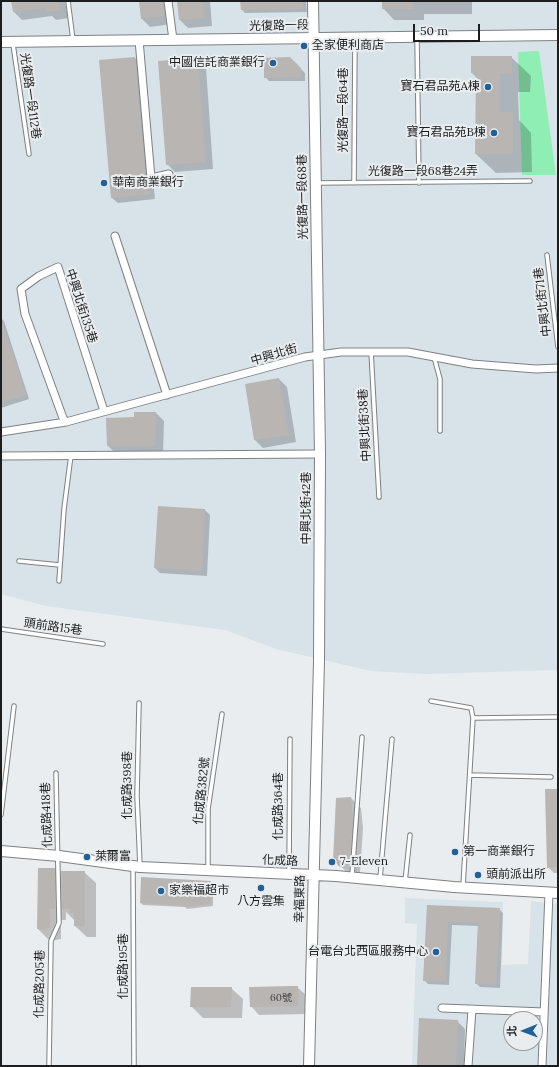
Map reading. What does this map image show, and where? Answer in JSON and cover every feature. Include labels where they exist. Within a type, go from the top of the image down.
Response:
[{"type":"street","points":[[168,1],[172,40]]},
{"type":"street","name":"光復路一段68巷","points":[[313,1],[319,355]]},
{"type":"street","name":"光復路一段","points":[[1,42],[313,38],[355,36],[417,37],[558,35]]},
{"type":"street","points":[[140,40],[151,178],[169,174]]},
{"type":"street","points":[[115,236],[167,395]]},
{"type":"street","name":"中興北街135巷","points":[[66,422],[63,418],[25,314],[21,293],[22,289],[27,285],[58,267],[104,411]]},
{"type":"street","name":"中興北街","points":[[1,432],[66,422],[319,355],[341,352],[408,352],[472,364],[536,369],[558,368]]},
{"type":"street","name":"中興北街42巷","points":[[319,355],[319,661]]},
{"type":"street","points":[[1,456],[320,454]]},
{"type":"street","name":"幸福東路","points":[[309,1066],[319,661]]},
{"type":"street","name":"化成路","points":[[1,851],[59,856],[137,866],[352,877],[405,883],[554,893]]},
{"type":"street","points":[[542,1066],[544,1012],[554,893]]},
{"type":"street","points":[[442,1008],[544,1012]]},
{"type":"street","points":[[468,1066],[472,1009]]},
{"type":"lane","points":[[68,1],[73,41]]},
{"type":"lane","name":"光復路一段64巷","points":[[354,183],[355,36]]},
{"type":"lane","points":[[417,37],[419,183]]},
{"type":"lane","name":"光復路一段112巷","points":[[12,42],[29,154]]},
{"type":"lane","name":"光復路一段68巷24弄","points":[[316,183],[530,181]]},
{"type":"lane","name":"中興北街71巷","points":[[547,255],[558,347]]},
{"type":"lane","name":"中興北街38巷","points":[[371,351],[378,497]]},
{"type":"lane","points":[[434,356],[440,379],[440,431]]},
{"type":"lane","points":[[58,581],[70,455]]},
{"type":"lane","points":[[19,562],[60,565]]},
{"type":"lane","name":"頭前路15巷","points":[[1,629],[102,644]]},
{"type":"lane","points":[[432,701],[471,708],[473,718],[463,887]]},
{"type":"lane","name":"化成路398巷","points":[[137,866],[139,703]]},
{"type":"lane","points":[[1,815],[14,706]]},
{"type":"lane","name":"化成路382號","points":[[208,870],[208,809],[222,714]]},
{"type":"lane","points":[[473,718],[558,717]]},
{"type":"lane","points":[[352,877],[362,737]]},
{"type":"lane","name":"化成路364巷","points":[[289,874],[290,739]]},
{"type":"lane","points":[[380,880],[392,739]]},
{"type":"lane","name":"化成路418巷","points":[[56,773],[59,856]]},
{"type":"lane","points":[[470,775],[551,777]]},
{"type":"lane","points":[[405,883],[410,835]]},
{"type":"lane","name":"化成路205巷","points":[[48,1066],[51,941],[59,923],[59,856]]},
{"type":"lane","name":"化成路195巷","points":[[134,1066],[137,866]]},
{"type":"shaded area","points":[[1,1],[558,1],[558,670],[425,674],[371,671],[276,649],[225,630],[46,606],[1,594]]},
{"type":"shaded area","points":[[405,898],[503,902],[502,965],[528,964],[531,901],[558,904],[558,1066],[412,1066],[417,924],[405,923]]},
{"type":"green space","points":[[539,51],[556,175],[522,175],[518,52]]},
{"type":"building","points":[[11,1],[59,1],[60,10],[47,12],[45,8],[13,12]]},
{"type":"building","points":[[139,1],[163,1],[165,16],[141,19]]},
{"type":"building","points":[[177,1],[203,1],[205,18],[179,20]]},
{"type":"building","points":[[240,1],[303,1],[303,9],[241,10]]},
{"type":"building","points":[[382,1],[413,1],[413,9],[382,9]]},
{"type":"building","points":[[471,56],[512,56],[512,74],[500,73],[500,112],[513,112],[513,154],[475,154],[476,73],[471,73]]},
{"type":"building","points":[[135,57],[146,178],[149,183],[150,194],[111,198],[99,60]]},
{"type":"building","points":[[290,57],[301,68],[301,77],[264,78],[264,58]]},
{"type":"building","points":[[198,58],[206,162],[166,165],[158,61],[170,60],[171,65],[183,63],[182,59]]},
{"type":"building","points":[[1,323],[3,323],[26,395],[1,403]]},
{"type":"building","points":[[279,378],[289,435],[254,440],[245,384]]},
{"type":"building","points":[[134,412],[156,412],[155,446],[107,446],[106,418],[134,417]]},
{"type":"building","points":[[158,506],[205,509],[202,571],[154,568]]},
{"type":"building","points":[[545,789],[558,789],[558,867],[547,868]]},
{"type":"building","points":[[351,797],[353,817],[350,863],[340,867],[333,860],[336,798]]},
{"type":"building","points":[[38,868],[55,868],[55,909],[50,909],[50,928],[46,928],[46,930],[37,929]]},
{"type":"building","points":[[61,871],[85,871],[85,926],[74,926],[74,913],[69,913],[69,909],[62,909]]},
{"type":"building","points":[[141,877],[211,881],[211,904],[183,907],[140,903]]},
{"type":"building","name":"台電台北西區服務中心","points":[[427,905],[500,908],[496,984],[475,984],[478,923],[448,922],[446,982],[423,981]]},
{"type":"building","points":[[298,986],[298,1006],[250,1007],[249,987]]},
{"type":"building","points":[[191,987],[232,987],[231,1007],[190,1007]]},
{"type":"building","points":[[419,1018],[458,1020],[456,1066],[417,1066]]},
{"type":"place","name":"全家便利商店","points":[[304,46]]},
{"type":"place","name":"中國信託商業銀行","points":[[273,63]]},
{"type":"place","name":"寶石君品苑A棟","points":[[488,87]]},
{"type":"place","name":"寶石君品苑B棟","points":[[494,133]]},
{"type":"place","name":"華南商業銀行","points":[[104,183]]},
{"type":"place","name":"第一商業銀行","points":[[455,852]]},
{"type":"place","name":"萊爾富","points":[[87,857]]},
{"type":"place","name":"7-Eleven","points":[[332,862]]},
{"type":"place","name":"頭前派出所","points":[[478,875]]},
{"type":"place","name":"八方雲集","points":[[261,888]]},
{"type":"place","name":"家樂福超市","points":[[161,891]]},
{"type":"place","name":"台電台北西區服務中心","points":[[436,952]]}]
